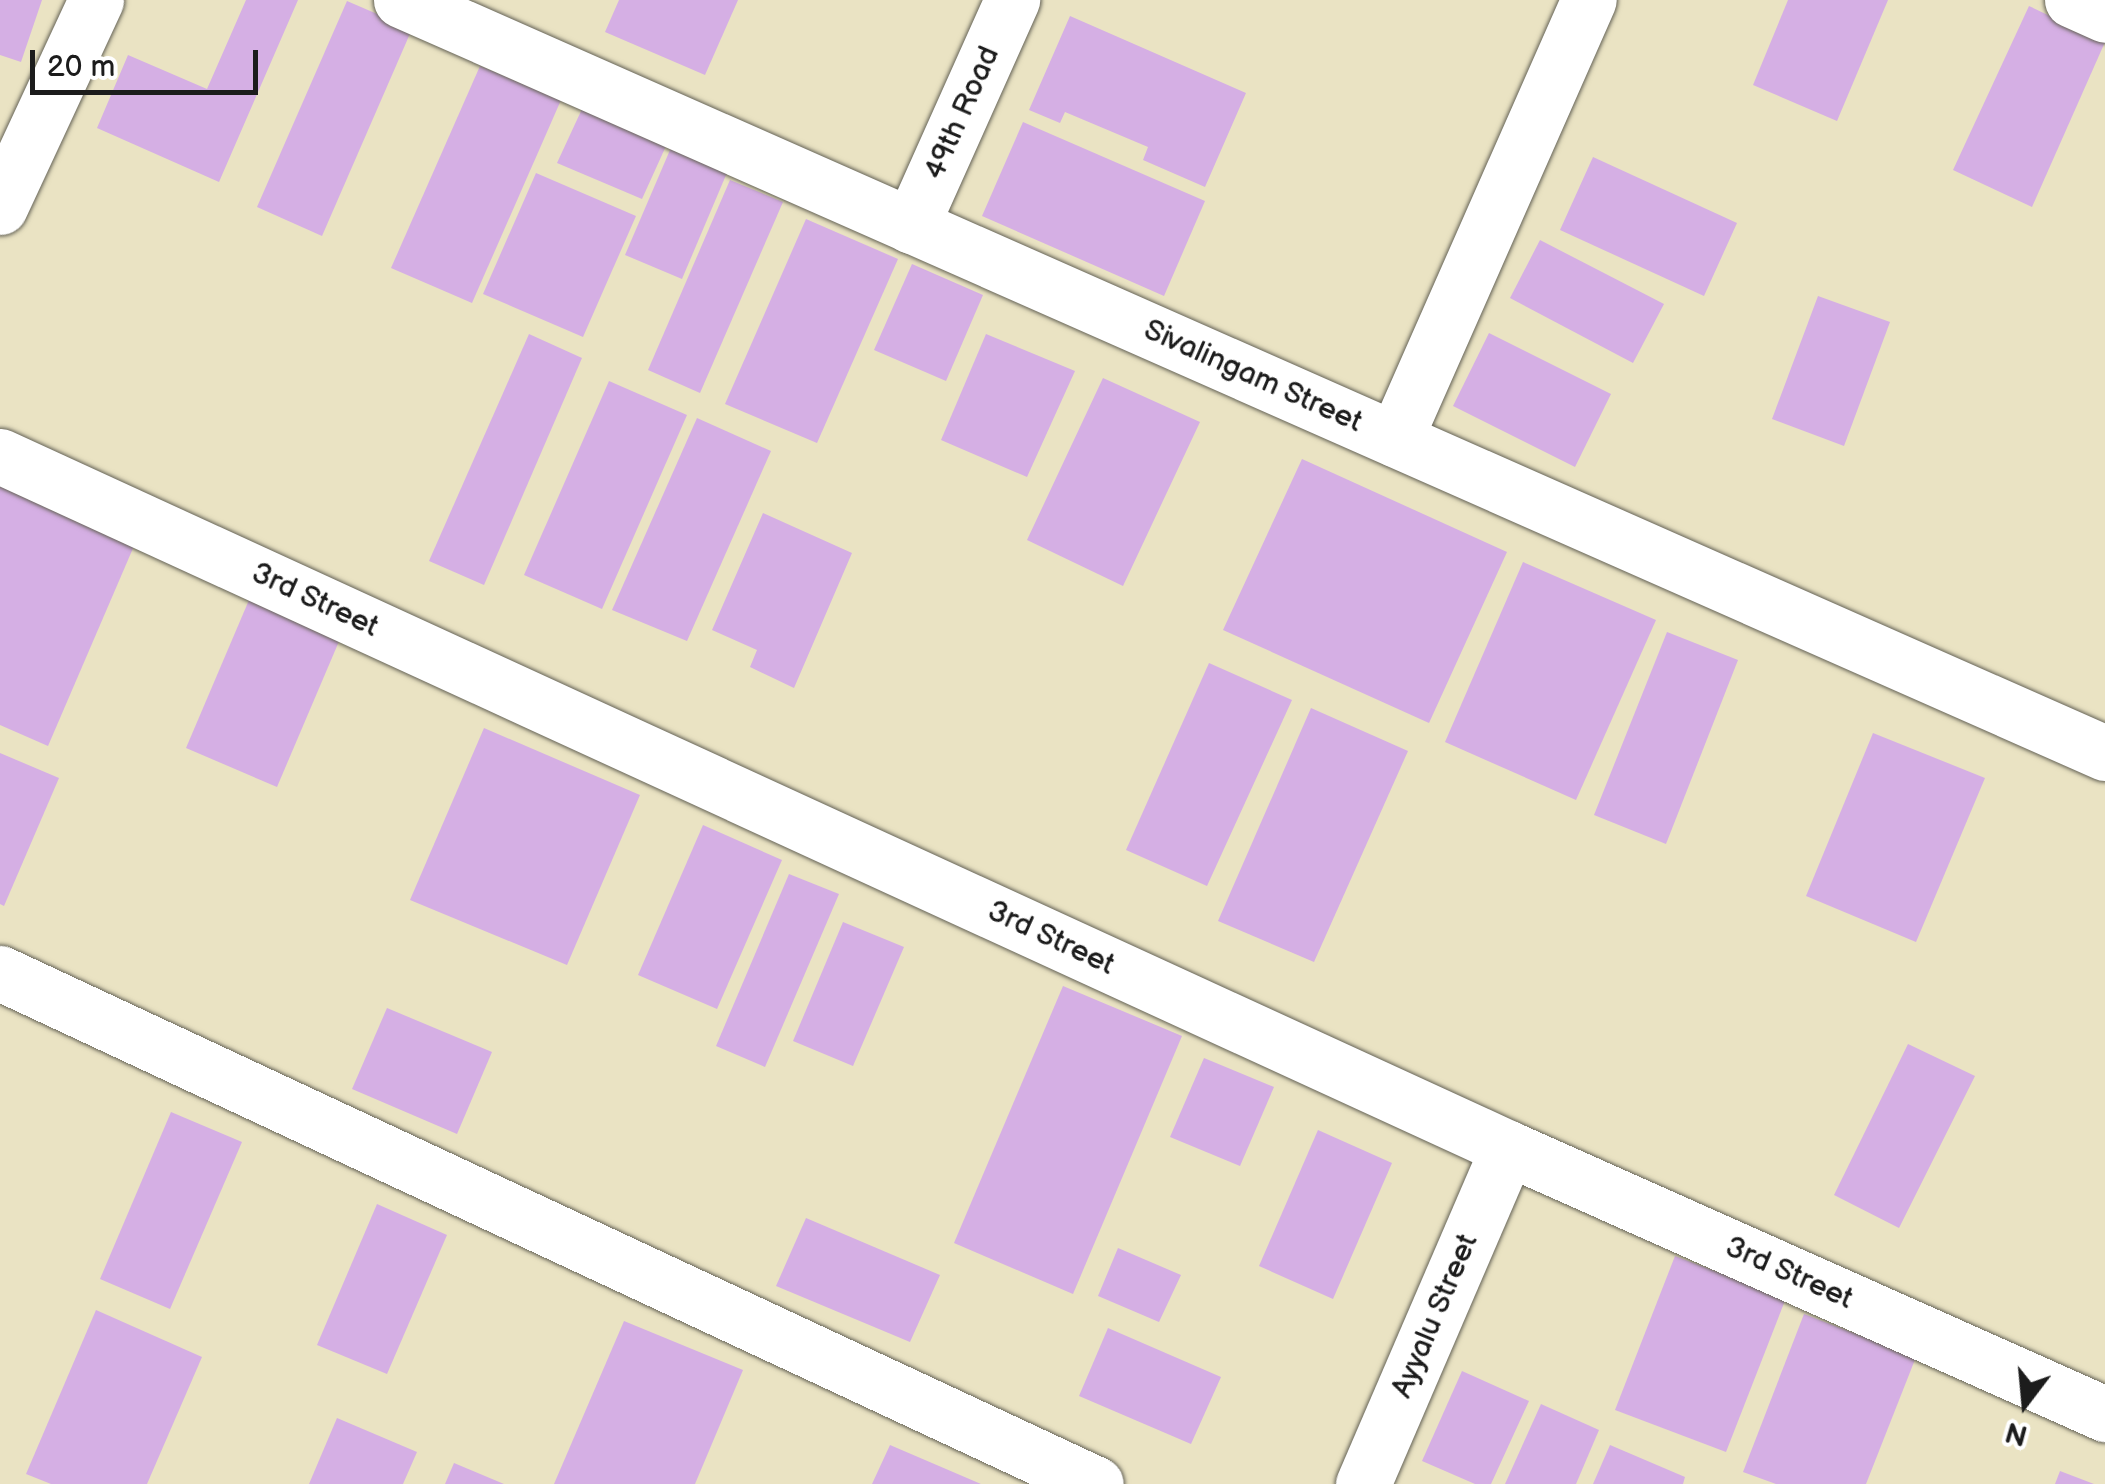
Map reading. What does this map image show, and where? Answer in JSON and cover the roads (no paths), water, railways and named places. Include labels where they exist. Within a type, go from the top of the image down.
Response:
[{"type":"street","points":[[0,207],[96,0]]},
{"type":"street","name":"Sivalingam Street","points":[[401,0],[2105,753]]},
{"type":"street","name":"49th Road","points":[[911,226],[1012,0]]},
{"type":"street","points":[[1395,439],[1588,0]]},
{"type":"street","points":[[2072,0],[2105,15]]},
{"type":"street","name":"3rd Street","points":[[0,456],[1508,1148],[2105,1414]]},
{"type":"street","points":[[0,972],[1096,1484]]},
{"type":"street","name":"Ayyalu Street","points":[[1363,1484],[1508,1148]]}]
